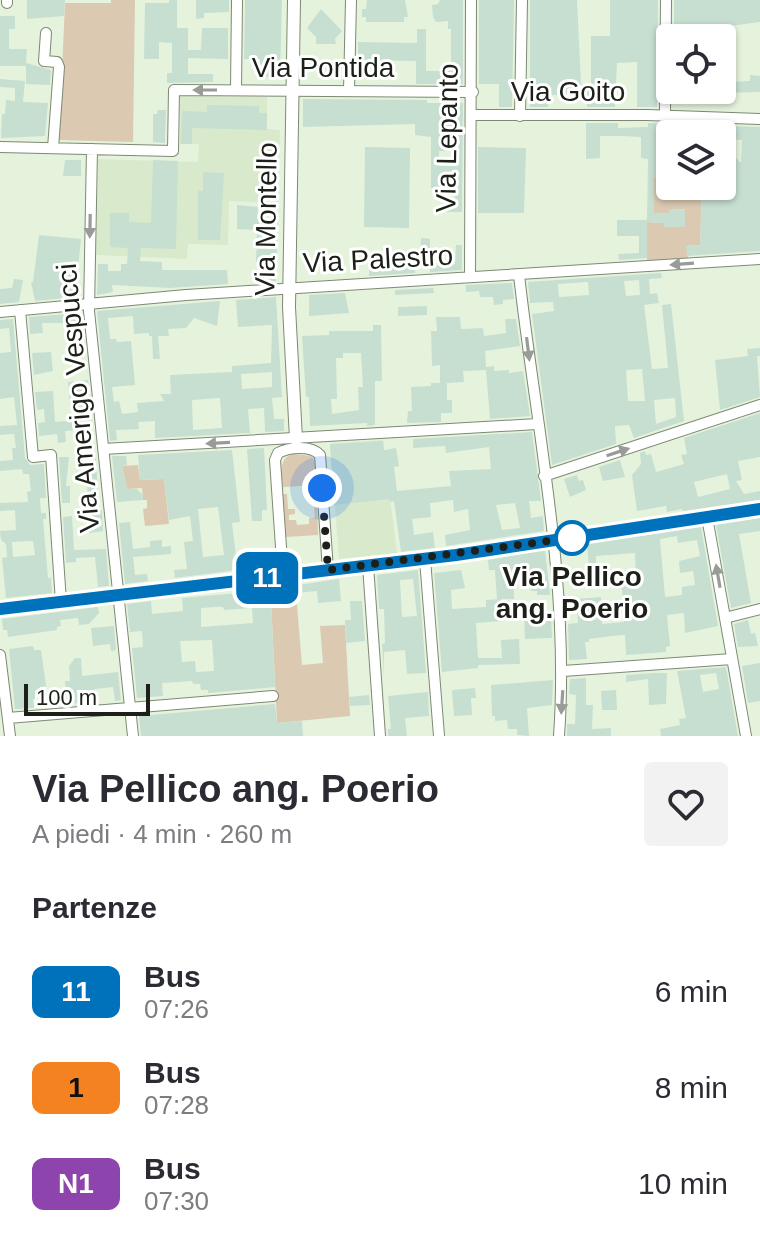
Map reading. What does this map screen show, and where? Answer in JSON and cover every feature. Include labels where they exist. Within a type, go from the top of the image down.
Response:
[{"type":"street","points":[[236,90],[237,0]]},
{"type":"street","name":"Via Montello","points":[[294,0],[289,288],[296,439]]},
{"type":"street","points":[[349,91],[351,0]]},
{"type":"street","name":"Via Lepanto","points":[[470,277],[471,0]]},
{"type":"street","points":[[520,116],[522,0]]},
{"type":"street","points":[[665,116],[666,0]]},
{"type":"street","points":[[46,33],[44,61],[57,62],[59,67],[53,148]]},
{"type":"street","name":"Via Pontida","points":[[92,149],[173,151],[174,90],[473,92]]},
{"type":"street","name":"Via Goito","points":[[472,115],[760,119]]},
{"type":"street","points":[[0,147],[92,149]]},
{"type":"street","name":"Via Amerigo Vespucci","points":[[92,149],[89,303],[133,736]]},
{"type":"street","name":"Via Palestro","points":[[0,312],[289,288],[760,259]]},
{"type":"street","points":[[519,275],[553,541],[563,671],[559,736]]},
{"type":"street","points":[[20,310],[33,457],[51,455],[61,602]]},
{"type":"street","points":[[544,476],[760,405]]},
{"type":"street","points":[[103,449],[537,424]]},
{"type":"street","points":[[296,439],[319,453],[328,570]]},
{"type":"street","points":[[283,576],[275,460],[278,453],[296,439]]},
{"type":"street","points":[[284,450],[312,449]]},
{"type":"street","points":[[0,609],[425,559],[760,509]]},
{"type":"street","points":[[707,517],[746,736]]},
{"type":"street","points":[[425,559],[439,736]]},
{"type":"street","points":[[368,565],[380,736]]},
{"type":"street","points":[[725,618],[760,609]]},
{"type":"street","points":[[0,655],[10,736]]},
{"type":"street","points":[[563,671],[732,659]]},
{"type":"street","points":[[8,718],[273,696]]},
{"type":"shaded area","points":[[111,0],[135,0],[133,142],[59,140],[65,3],[111,3]]},
{"type":"shaded area","points":[[180,96],[267,97],[267,129],[280,130],[278,203],[229,201],[228,245],[188,244],[187,259],[96,255],[98,159],[198,162],[199,144],[180,144]]},
{"type":"shaded area","points":[[654,178],[656,200],[702,200],[700,245],[687,246],[688,258],[647,261],[647,222],[664,223],[664,227],[685,227],[684,209],[647,213],[654,201]]},
{"type":"shaded area","points":[[383,440],[397,553],[339,559],[330,444]]},
{"type":"shaded area","points":[[293,454],[312,456],[316,465],[317,485],[283,487],[283,463]]},
{"type":"shaded area","points":[[138,465],[140,480],[164,479],[169,524],[145,526],[143,509],[147,508],[147,500],[143,500],[142,488],[127,489],[122,466]]},
{"type":"shaded area","points":[[313,492],[317,492],[318,535],[286,537],[283,494],[287,494],[288,509],[295,509],[289,520],[296,520],[297,525],[309,524],[309,518],[315,518]]},
{"type":"shaded area","points":[[286,599],[286,605],[297,605],[302,665],[323,663],[320,626],[345,625],[350,716],[277,723],[271,600]]},
{"type":"building","points":[[27,0],[65,0],[64,16],[27,19]]},
{"type":"building","points":[[169,0],[177,0],[177,28],[188,28],[188,50],[201,50],[202,28],[228,28],[228,59],[188,58],[188,74],[213,74],[213,82],[167,83],[167,73],[172,73],[172,43],[159,42],[159,59],[144,59],[145,3],[169,3]]},
{"type":"building","points":[[196,0],[229,0],[229,12],[204,13],[204,18],[196,19]]},
{"type":"building","points":[[245,0],[282,0],[280,77],[259,77],[260,59],[244,59]]},
{"type":"building","points":[[367,0],[405,0],[408,17],[404,17],[404,22],[366,22],[362,9],[366,9]]},
{"type":"building","points":[[440,0],[463,0],[463,84],[416,84],[416,61],[358,60],[358,42],[417,43],[417,29],[426,29],[426,71],[451,71],[451,29],[448,29],[448,21],[436,22],[433,17],[432,5]]},
{"type":"building","points":[[479,0],[514,0],[512,107],[499,107],[499,84],[479,84]]},
{"type":"building","points":[[530,0],[577,0],[581,84],[591,84],[591,36],[610,36],[610,0],[658,0],[657,107],[637,107],[637,62],[617,63],[615,107],[587,107],[587,95],[548,95],[548,107],[530,107]]},
{"type":"building","points":[[674,0],[760,0],[760,22],[736,25],[674,24]]},
{"type":"building","points":[[321,9],[342,31],[335,39],[336,44],[316,44],[316,37],[307,28]]},
{"type":"building","points":[[0,16],[15,16],[15,29],[9,29],[9,49],[27,49],[26,63],[51,70],[50,85],[26,84],[26,66],[0,66]]},
{"type":"building","points":[[750,75],[760,76],[760,92],[736,93],[736,82],[750,81]]},
{"type":"building","points":[[0,79],[25,81],[23,102],[48,103],[45,136],[1,138],[2,114],[5,114],[6,100],[15,101],[15,88],[0,87]]},
{"type":"building","points":[[303,99],[427,100],[427,103],[448,100],[448,103],[463,103],[462,212],[443,212],[445,201],[455,200],[455,181],[440,181],[440,188],[431,188],[431,137],[415,135],[415,124],[303,127]],"holes":[[[439,151],[456,151],[456,166],[439,166]]]},
{"type":"building","points":[[207,105],[259,106],[259,113],[267,113],[267,130],[192,128],[192,144],[181,144],[182,111],[207,112]]},
{"type":"building","points":[[158,110],[166,110],[165,143],[153,142],[153,114],[157,114]]},
{"type":"building","points":[[586,123],[618,123],[618,128],[648,127],[648,123],[656,123],[654,213],[685,209],[685,227],[664,227],[664,223],[647,222],[647,258],[619,260],[618,254],[639,253],[639,236],[617,236],[617,220],[647,220],[648,159],[641,158],[641,137],[600,136],[600,158],[586,159]]},
{"type":"building","points":[[736,126],[760,127],[760,251],[687,256],[686,246],[700,245],[702,200],[736,200],[736,158],[741,163],[742,140],[736,140]]},
{"type":"building","points":[[365,147],[410,148],[409,228],[364,227]]},
{"type":"building","points":[[478,147],[526,148],[524,213],[478,213]]},
{"type":"building","points":[[65,160],[81,160],[81,176],[63,176]]},
{"type":"building","points":[[153,160],[178,161],[176,249],[141,248],[140,261],[162,262],[162,270],[227,270],[228,284],[170,288],[112,285],[113,292],[97,295],[98,264],[108,264],[108,271],[121,271],[121,264],[127,264],[128,248],[110,247],[110,213],[129,213],[129,222],[151,223]]},
{"type":"building","points":[[203,172],[224,173],[220,240],[198,240],[198,191],[203,191]]},
{"type":"building","points":[[237,205],[258,207],[257,219],[278,219],[276,281],[255,283],[255,275],[260,275],[261,262],[256,262],[257,230],[237,229]]},
{"type":"building","points":[[39,235],[81,239],[75,297],[35,301],[31,282]]},
{"type":"building","points":[[421,238],[430,239],[430,261],[420,261]]},
{"type":"building","points":[[456,245],[462,245],[462,270],[430,272],[430,266],[455,264]]},
{"type":"building","points":[[415,260],[415,273],[369,276],[369,269],[390,268],[389,261]]},
{"type":"building","points":[[661,273],[662,278],[649,279],[650,294],[657,293],[659,303],[644,305],[652,369],[668,368],[662,305],[671,304],[684,421],[634,438],[629,425],[615,426],[616,444],[552,465],[532,314],[554,311],[553,302],[530,303],[528,282]],"holes":[[[639,280],[640,295],[626,296],[624,281]],[[588,282],[589,295],[559,297],[558,284]],[[642,369],[645,401],[628,401],[626,370]],[[675,398],[676,417],[656,424],[654,400]]]},
{"type":"building","points":[[14,279],[23,280],[19,302],[0,304],[0,289],[12,288]]},
{"type":"building","points":[[512,283],[514,299],[503,300],[503,304],[494,305],[493,297],[480,297],[479,291],[466,292],[466,285]]},
{"type":"building","points":[[433,288],[434,293],[395,295],[395,290]]},
{"type":"building","points":[[345,293],[349,313],[309,316],[309,295]]},
{"type":"building","points":[[276,297],[282,397],[272,398],[274,419],[284,419],[284,431],[265,432],[264,408],[248,409],[250,433],[155,438],[155,421],[138,422],[139,429],[116,430],[117,440],[110,441],[97,311],[220,301],[217,326],[194,318],[186,328],[168,329],[169,336],[158,336],[160,359],[153,359],[152,336],[149,333],[134,334],[133,316],[108,318],[110,339],[131,341],[135,385],[112,387],[114,402],[119,401],[122,414],[138,412],[137,403],[164,401],[160,394],[171,394],[170,375],[232,372],[232,366],[271,363],[272,325],[238,327],[236,300]],"holes":[[[272,372],[272,387],[242,389],[241,374]],[[220,398],[222,428],[193,430],[192,400]]]},
{"type":"building","points":[[427,306],[427,315],[398,316],[398,307]]},
{"type":"building","points":[[81,313],[79,323],[42,323],[43,333],[30,334],[29,317]]},
{"type":"building","points":[[436,317],[460,317],[461,329],[483,328],[484,336],[506,333],[505,319],[516,319],[520,346],[485,351],[486,367],[494,366],[494,371],[509,370],[509,373],[523,371],[530,416],[490,419],[486,370],[463,371],[464,382],[447,383],[447,400],[452,400],[452,413],[441,413],[441,422],[407,423],[408,411],[412,411],[411,387],[440,383],[440,365],[432,366],[431,331],[437,331]]},
{"type":"building","points":[[13,319],[25,458],[30,465],[44,464],[46,498],[40,498],[41,513],[46,513],[46,519],[43,519],[52,593],[6,598],[2,558],[7,557],[6,544],[1,540],[0,531],[16,530],[15,510],[0,511],[0,503],[28,502],[27,492],[31,491],[29,474],[23,474],[22,469],[0,471],[0,461],[13,460],[12,448],[16,448],[14,434],[0,435],[0,426],[17,425],[14,397],[0,399],[0,353],[11,352],[9,328],[0,329],[0,320]],"holes":[[[33,541],[35,555],[13,557],[12,542]]]},
{"type":"building","points":[[373,325],[381,325],[382,381],[375,381],[375,425],[310,426],[302,336],[329,335],[329,331],[373,331]],"holes":[[[343,353],[361,353],[363,387],[358,387],[359,410],[332,414],[331,399],[337,399],[336,358],[343,358]]]},
{"type":"building","points":[[760,348],[760,356],[757,356],[760,397],[720,410],[715,360],[748,356],[747,349]]},
{"type":"building","points":[[51,352],[53,371],[34,375],[32,353]]},
{"type":"building","points":[[88,380],[93,429],[65,431],[66,442],[58,443],[57,434],[39,436],[38,423],[45,422],[44,409],[37,410],[35,392],[53,391],[55,422],[76,420],[74,406],[70,407],[68,382]]},
{"type":"building","points":[[760,413],[760,457],[738,461],[742,480],[736,481],[744,494],[760,491],[760,500],[683,511],[667,512],[666,506],[637,511],[632,475],[641,464],[640,453],[645,451],[646,455],[651,454],[656,472],[684,464],[681,455],[687,454],[684,438]],"holes":[[[727,474],[730,489],[698,497],[694,482]]]},
{"type":"building","points":[[532,432],[541,501],[529,501],[531,518],[543,516],[544,531],[446,546],[445,535],[470,530],[468,509],[454,512],[453,500],[430,503],[431,517],[412,519],[414,535],[433,532],[435,548],[401,552],[394,501],[334,505],[330,444],[383,441],[384,450],[396,448],[399,466],[394,467],[397,491],[451,486],[449,471],[491,469],[489,447],[446,453],[445,446],[413,448],[413,439]],"holes":[[[515,503],[520,528],[502,530],[496,505]]]},
{"type":"building","points":[[264,448],[267,510],[262,510],[262,521],[252,521],[247,449]]},
{"type":"building","points":[[232,450],[240,522],[232,523],[236,556],[269,552],[270,566],[175,578],[174,570],[187,569],[184,542],[193,541],[190,516],[169,520],[164,479],[140,480],[138,455]],"holes":[[[218,507],[224,555],[203,557],[198,509]]]},
{"type":"building","points":[[96,455],[98,496],[88,497],[89,456]]},
{"type":"building","points":[[112,456],[126,456],[127,465],[122,466],[127,489],[137,489],[143,500],[117,502]]},
{"type":"building","points":[[59,457],[69,457],[66,486],[70,486],[70,503],[62,503]]},
{"type":"building","points":[[620,460],[625,477],[603,481],[599,467]]},
{"type":"building","points":[[577,475],[579,481],[583,480],[586,490],[570,497],[564,479]]},
{"type":"building","points":[[102,510],[103,531],[89,533],[88,517],[92,517],[91,511]]},
{"type":"building","points":[[72,516],[74,550],[106,549],[109,586],[98,587],[95,557],[76,558],[76,562],[66,563],[63,517]]},
{"type":"building","points":[[760,518],[760,531],[739,534],[751,603],[731,608],[716,525]]},
{"type":"building","points":[[130,522],[133,549],[150,547],[150,541],[162,540],[162,547],[171,546],[171,554],[133,557],[135,575],[147,574],[148,581],[125,584],[119,523]]},
{"type":"building","points":[[701,527],[718,626],[685,633],[684,613],[667,615],[670,646],[666,647],[666,652],[626,655],[625,635],[612,636],[589,639],[585,642],[587,659],[569,660],[568,624],[578,623],[576,599],[601,597],[602,624],[624,622],[622,589],[614,589],[613,571],[621,571],[622,581],[636,580],[635,553],[596,556],[596,569],[589,570],[587,544]],"holes":[[[677,536],[678,543],[697,540],[700,556],[679,561],[680,573],[693,571],[695,585],[682,587],[682,595],[665,597],[660,539]]]},
{"type":"building","points":[[545,550],[550,595],[537,595],[537,591],[531,591],[530,572],[513,572],[514,599],[497,599],[495,570],[489,570],[488,560]]},
{"type":"building","points":[[418,570],[426,673],[407,674],[405,650],[384,652],[384,677],[382,644],[385,643],[384,609],[379,609],[377,575]],"holes":[[[413,579],[417,616],[402,617],[400,580]]]},
{"type":"building","points":[[461,570],[465,588],[451,590],[452,609],[486,607],[486,600],[501,599],[502,621],[476,623],[478,658],[502,658],[501,640],[519,639],[520,664],[478,665],[478,668],[442,672],[434,573]]},
{"type":"building","points":[[339,579],[341,601],[318,603],[317,591],[296,593],[297,605],[286,606],[286,599],[271,600],[275,687],[208,693],[192,681],[162,683],[163,696],[137,698],[132,648],[143,647],[142,631],[130,632],[127,604],[151,601],[152,614],[183,611],[182,598]],"holes":[[[201,608],[252,608],[253,623],[201,627]],[[212,640],[214,671],[196,672],[195,661],[182,662],[180,641]]]},
{"type":"building","points":[[350,601],[362,601],[365,641],[346,643],[345,620],[351,620]]},
{"type":"building","points":[[98,607],[99,613],[89,624],[79,625],[78,618],[60,620],[61,626],[57,630],[8,637],[7,630],[3,630],[2,619]]},
{"type":"building","points":[[551,615],[552,638],[525,639],[524,617]]},
{"type":"building","points":[[748,620],[758,646],[738,647],[734,624]]},
{"type":"building","points":[[114,626],[116,650],[111,651],[110,644],[93,646],[91,628]]},
{"type":"building","points":[[33,646],[34,650],[41,650],[47,693],[66,691],[65,681],[70,681],[69,666],[75,658],[81,658],[82,676],[118,672],[121,700],[115,701],[113,687],[95,689],[96,702],[48,705],[47,698],[33,699],[34,708],[15,709],[9,649]]},
{"type":"building","points":[[760,663],[760,701],[748,703],[742,666]]},
{"type":"building","points":[[726,667],[738,736],[661,736],[660,729],[680,725],[679,719],[686,718],[677,671]],"holes":[[[716,673],[719,689],[703,692],[700,675]]]},
{"type":"building","points":[[667,673],[666,704],[649,705],[648,679],[626,682],[626,675]]},
{"type":"building","points":[[586,678],[586,705],[593,705],[592,729],[611,728],[611,736],[567,736],[567,724],[575,724],[576,695],[569,694],[570,679]]},
{"type":"building","points":[[553,680],[552,705],[527,708],[529,736],[517,735],[517,729],[508,729],[507,720],[495,721],[495,716],[492,716],[491,685]]},
{"type":"building","points":[[475,688],[476,698],[471,698],[472,715],[454,716],[452,690]]},
{"type":"building","points":[[616,690],[617,710],[602,710],[601,691]]},
{"type":"building","points":[[428,692],[429,716],[405,718],[407,736],[388,736],[388,729],[391,729],[388,696]]},
{"type":"building","points":[[369,695],[370,705],[350,706],[349,697]]},
{"type":"building","points":[[275,704],[277,723],[302,721],[303,736],[141,736],[139,716]]},
{"type":"bus line","name":"11","points":[[0,609],[456,555],[760,509]]},
{"type":"place","name":"Via Pellico ang. Poerio","points":[[572,538]]},
{"type":"route","points":[[322,488],[328,570],[572,538]]}]
